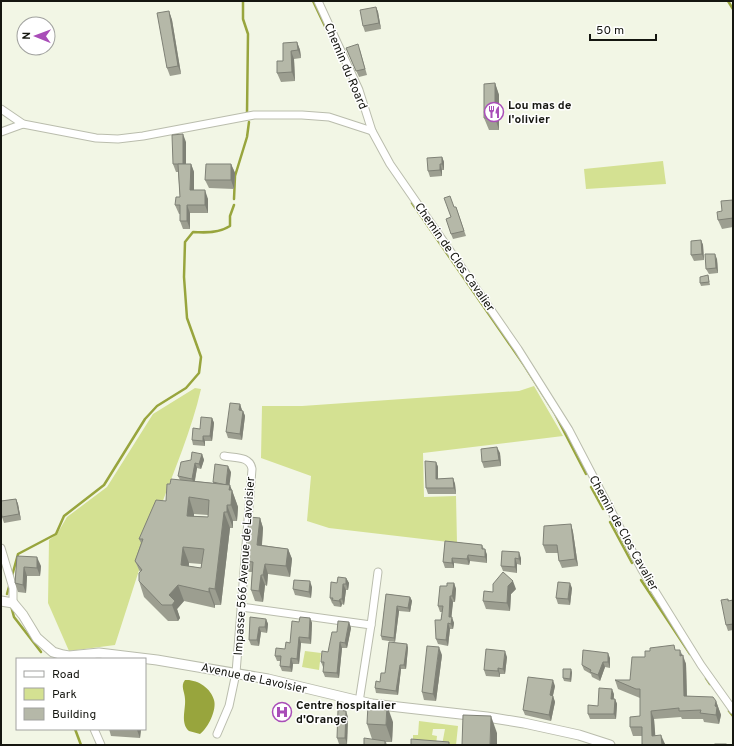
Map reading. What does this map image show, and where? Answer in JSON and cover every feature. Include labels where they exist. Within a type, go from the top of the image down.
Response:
[{"type":"street","name":"Chemin du Roard","points":[[318,1],[359,90],[372,131]]},
{"type":"street","points":[[1,110],[23,124],[77,135],[118,139],[187,129],[254,115],[302,115],[329,117],[372,131]]},
{"type":"street","points":[[1,132],[23,124]]},
{"type":"street","name":"Chemin de Clos Cavalier","points":[[372,131],[390,164],[522,356],[569,430],[642,570],[701,665],[733,710]]},
{"type":"street","name":"Impasse 566 Avenue de Lavoisier","points":[[217,734],[228,706],[236,673],[252,469],[251,463],[247,460],[224,456]]},
{"type":"street","points":[[1,548],[12,584],[8,603]]},
{"type":"street","points":[[359,702],[378,572]]},
{"type":"street","name":"Avenue de Lavoisier","points":[[8,603],[23,615],[36,638],[53,652],[63,657],[99,653],[140,658]]},
{"type":"street","points":[[241,607],[371,625]]},
{"type":"street","name":"Avenue de Lavoisier","points":[[146,659],[236,673],[359,702],[511,720],[579,735],[610,745]]},
{"type":"street","points":[[94,730],[101,745]]},
{"type":"green space","points":[[663,161],[666,184],[586,189],[584,169]]},
{"type":"green space","points":[[534,386],[563,436],[423,453],[424,497],[456,496],[457,543],[329,528],[307,521],[311,476],[261,458],[262,406],[302,406],[519,391]]},
{"type":"green space","points":[[195,388],[201,389],[192,422],[151,533],[115,645],[69,651],[48,603],[49,540],[57,534],[67,517],[107,487],[153,414]]},
{"type":"green space","points":[[305,651],[321,653],[319,670],[302,667]]},
{"type":"green space","points":[[419,721],[458,726],[456,745],[442,745],[445,729],[433,729],[432,735],[437,736],[436,745],[413,740],[413,735],[418,735]]},
{"type":"shaded area","points":[[185,680],[194,681],[203,685],[210,692],[214,700],[215,704],[213,714],[206,728],[200,734],[189,731],[186,728],[184,720],[185,699],[183,687]]},
{"type":"building","points":[[376,7],[379,23],[363,26],[360,10]]},
{"type":"building","points":[[169,11],[178,66],[167,68],[157,13]]},
{"type":"building","points":[[297,42],[298,50],[291,51],[292,72],[277,73],[277,61],[283,61],[283,43]]},
{"type":"building","points":[[358,44],[365,69],[356,71],[346,48]]},
{"type":"building","points":[[495,83],[495,118],[484,118],[484,84]]},
{"type":"building","points":[[183,134],[183,164],[173,164],[172,135]]},
{"type":"building","points":[[442,157],[440,170],[428,171],[427,158]]},
{"type":"building","points":[[178,164],[191,164],[190,190],[205,190],[205,205],[187,205],[187,221],[180,221],[180,205],[175,205],[176,197],[180,197]]},
{"type":"building","points":[[206,164],[231,164],[231,180],[205,180]]},
{"type":"building","points":[[450,196],[454,207],[456,207],[464,231],[451,234],[446,219],[451,217],[444,198]]},
{"type":"building","points":[[733,200],[733,218],[718,220],[717,212],[722,211],[721,201]]},
{"type":"building","points":[[701,240],[702,254],[691,255],[691,241]]},
{"type":"building","points":[[705,254],[715,254],[716,268],[706,269]]},
{"type":"building","points":[[708,275],[709,282],[700,283],[700,277]]},
{"type":"building","points":[[230,403],[240,404],[239,410],[243,411],[240,434],[226,432]]},
{"type":"building","points":[[201,417],[212,418],[210,436],[203,436],[203,441],[192,440],[193,428],[200,429]]},
{"type":"building","points":[[497,447],[499,460],[482,462],[481,449]]},
{"type":"building","points":[[192,452],[202,454],[199,464],[195,463],[192,479],[178,476],[181,462],[191,460]]},
{"type":"building","points":[[425,461],[436,462],[436,479],[453,478],[454,488],[426,488]]},
{"type":"building","points":[[215,464],[228,466],[226,485],[213,482]]},
{"type":"building","points":[[171,479],[230,485],[229,490],[232,490],[231,505],[227,505],[227,512],[224,512],[215,589],[209,588],[209,592],[178,585],[169,595],[175,601],[172,605],[162,605],[139,581],[139,573],[142,570],[135,561],[143,539],[139,539],[156,500],[166,501],[167,484],[170,484]],"holes":[[[189,497],[209,500],[208,517],[187,516]],[[183,547],[204,549],[201,568],[181,565]]]},
{"type":"building","points":[[16,499],[19,514],[2,517],[1,501]]},
{"type":"building","points":[[249,517],[260,518],[257,545],[288,549],[286,566],[265,564],[263,575],[261,575],[259,591],[251,590],[253,562],[245,561]]},
{"type":"building","points":[[571,524],[575,559],[559,561],[557,545],[543,545],[544,526]]},
{"type":"building","points":[[445,541],[482,545],[482,549],[485,549],[485,557],[468,555],[467,559],[452,558],[452,563],[443,562]]},
{"type":"building","points":[[502,551],[519,552],[519,559],[515,558],[515,567],[501,566]]},
{"type":"building","points":[[17,556],[37,557],[37,568],[24,567],[23,585],[15,583]]},
{"type":"building","points":[[503,572],[513,581],[508,586],[507,603],[483,601],[484,591],[493,592],[493,584]]},
{"type":"building","points":[[338,577],[346,578],[346,584],[343,584],[342,599],[339,601],[332,600],[333,598],[330,598],[331,582],[337,583]]},
{"type":"building","points":[[294,580],[310,581],[309,592],[293,589]]},
{"type":"building","points":[[558,582],[570,583],[568,599],[556,598]]},
{"type":"building","points":[[447,583],[454,583],[452,596],[450,596],[449,617],[452,617],[451,624],[448,623],[446,640],[436,639],[435,620],[441,620],[443,606],[438,606],[440,586],[447,586]]},
{"type":"building","points":[[386,594],[410,597],[408,608],[397,606],[394,638],[381,636]]},
{"type":"building","points":[[728,599],[728,601],[733,600],[733,624],[726,625],[721,600]]},
{"type":"building","points":[[250,617],[266,619],[265,627],[259,627],[257,640],[249,640]]},
{"type":"building","points":[[300,617],[310,618],[309,638],[299,637],[297,659],[291,658],[290,667],[280,666],[281,656],[275,656],[276,648],[285,649],[286,642],[290,643],[292,621],[299,622]]},
{"type":"building","points":[[338,621],[349,622],[345,643],[340,642],[337,673],[323,672],[324,662],[321,662],[322,651],[328,652],[332,632],[337,632]]},
{"type":"building","points":[[389,642],[407,644],[404,665],[400,665],[396,691],[375,688],[376,681],[380,682],[381,673],[385,673]]},
{"type":"building","points":[[674,645],[675,650],[680,650],[680,656],[683,655],[684,696],[713,697],[716,701],[715,706],[717,707],[716,715],[700,713],[701,710],[679,711],[679,708],[651,711],[652,736],[661,735],[662,745],[644,745],[642,744],[642,727],[630,727],[630,717],[640,716],[640,689],[636,689],[615,680],[630,680],[632,657],[645,657],[645,651],[650,651],[650,648]]},
{"type":"building","points":[[427,646],[439,647],[433,694],[422,692]]},
{"type":"building","points":[[486,649],[505,651],[503,669],[498,668],[498,671],[484,670]]},
{"type":"building","points":[[583,650],[608,653],[608,662],[603,662],[598,675],[590,672],[591,670],[582,665]]},
{"type":"building","points":[[563,669],[571,669],[570,679],[563,678]]},
{"type":"building","points":[[528,677],[553,680],[550,695],[553,696],[549,715],[523,710]]},
{"type":"building","points":[[599,688],[612,689],[611,699],[615,699],[614,714],[588,714],[588,705],[598,706]]},
{"type":"building","points":[[368,704],[387,705],[386,725],[367,724]]},
{"type":"building","points":[[338,710],[346,711],[345,738],[337,738]]},
{"type":"building","points":[[463,715],[491,716],[490,745],[462,745]]},
{"type":"building","points":[[364,738],[385,741],[385,745],[364,745]]},
{"type":"building","points":[[411,739],[449,742],[449,745],[411,745]]},
{"type":"building","points":[[726,744],[726,745],[715,745]]},
{"type":"waterway","points":[[243,1],[243,19],[248,34],[247,113]]},
{"type":"waterway","points":[[313,1],[341,60]]},
{"type":"waterway","points":[[728,1],[733,9]]},
{"type":"waterway","points":[[234,199],[235,176],[247,137],[249,122]]},
{"type":"waterway","points":[[412,203],[524,365],[554,412],[586,474]]},
{"type":"waterway","points":[[12,576],[18,554],[56,534],[64,516],[104,485],[145,419],[157,406],[186,388],[199,373],[201,357],[187,318],[184,277],[185,242],[193,232],[212,232],[230,226],[230,216],[234,205]]},
{"type":"waterway","points":[[591,487],[603,509]]},
{"type":"waterway","points":[[610,522],[632,563]]},
{"type":"waterway","points":[[641,580],[690,654]]},
{"type":"waterway","points":[[7,594],[10,583]]},
{"type":"waterway","points":[[11,606],[14,617],[41,652]]},
{"type":"waterway","points":[[706,678],[710,684]]},
{"type":"waterway","points":[[729,711],[733,716]]},
{"type":"waterway","points":[[75,730],[81,745]]},
{"type":"place","name":"Lou mas de l'olivier","points":[[494,112]]},
{"type":"place","name":"Centre hospitalier d'Orange","points":[[282,712]]}]
